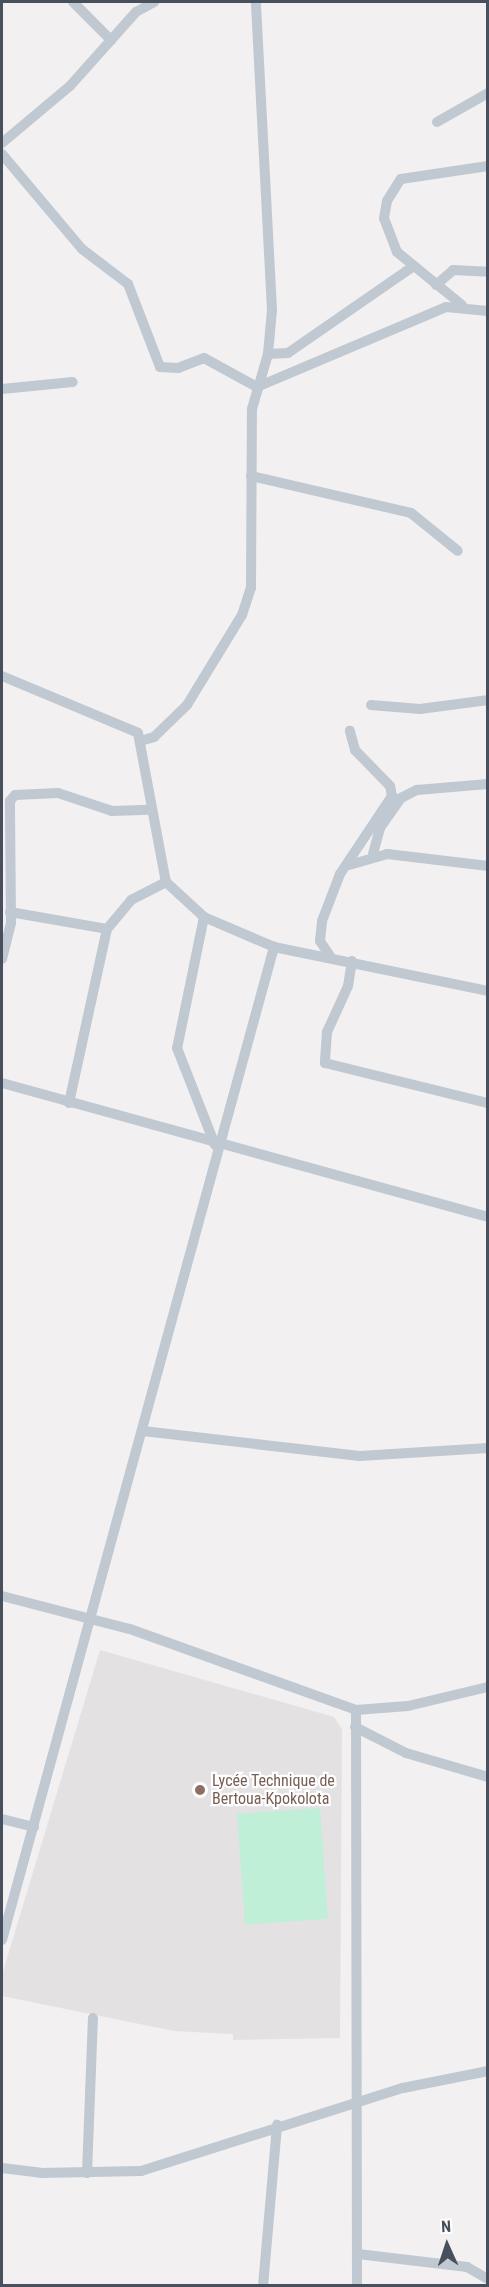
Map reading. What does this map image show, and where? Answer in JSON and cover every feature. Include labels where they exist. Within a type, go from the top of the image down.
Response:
[{"type":"street","points":[[74,2],[111,40]]},
{"type":"street","points":[[2,142],[70,86],[111,40],[154,2]]},
{"type":"street","points":[[140,741],[154,737],[187,705],[242,615],[250,588],[250,476],[257,387],[268,354],[272,310],[256,2]]},
{"type":"street","points":[[436,122],[488,93]]},
{"type":"street","points":[[2,154],[82,249],[128,284],[160,367],[178,368],[204,358],[257,387]]},
{"type":"street","points":[[484,169],[425,173],[401,179],[394,189],[384,218],[397,252],[412,267],[462,305],[488,311]]},
{"type":"street","points":[[268,354],[288,352],[412,267]]},
{"type":"street","points":[[436,285],[453,270],[488,272]]},
{"type":"street","points":[[257,387],[462,305]]},
{"type":"street","points":[[2,389],[73,382]]},
{"type":"street","points":[[250,476],[411,513],[458,551]]},
{"type":"street","points":[[2,676],[138,733],[149,810],[166,882],[204,917],[274,946],[488,991]]},
{"type":"street","points":[[371,705],[420,709],[488,700]]},
{"type":"street","points":[[331,957],[322,950],[319,930],[344,868],[392,796],[390,786],[356,750],[350,730]]},
{"type":"street","points":[[373,854],[380,828],[401,798],[417,790],[488,784]]},
{"type":"street","points":[[2,959],[9,912],[10,801],[15,795],[58,793],[112,811],[149,810]]},
{"type":"street","points":[[344,868],[373,854],[488,866]]},
{"type":"street","points":[[69,1102],[107,929],[131,900],[166,882]]},
{"type":"street","points":[[9,912],[107,929]]},
{"type":"street","points":[[204,917],[177,1048],[218,1146]]},
{"type":"street","points":[[2,1940],[93,1618],[218,1146],[274,946]]},
{"type":"street","points":[[352,961],[348,986],[327,1032],[325,1063],[488,1103]]},
{"type":"street","points":[[2,1083],[218,1146],[488,1216]]},
{"type":"street","points":[[143,1431],[360,1456],[488,1448]]},
{"type":"street","points":[[2,1596],[93,1618],[356,1710],[408,1706],[488,1688]]},
{"type":"street","points":[[356,1710],[357,2286]]},
{"type":"street","points":[[355,1728],[406,1753],[488,1777]]},
{"type":"street","points":[[2,1819],[34,1827]]},
{"type":"street","points":[[87,2173],[93,2018]]},
{"type":"street","points":[[2,2168],[87,2173],[141,2171],[277,2125],[488,2071]]},
{"type":"street","points":[[263,2286],[277,2125]]},
{"type":"street","points":[[358,2254],[467,2267],[488,2279]]},
{"type":"shaded area","name":"Lycée Technique de Bertoua-Kpokolota","points":[[100,1650],[334,1717],[342,1729],[340,2038],[233,2040],[233,2034],[174,2031],[2,1996],[2,1975]]},
{"type":"green space","points":[[320,1808],[328,1919],[245,1925],[237,1814]]},
{"type":"place","name":"Lycée Technique de Bertoua-Kpokolota","points":[[200,1790]]}]
